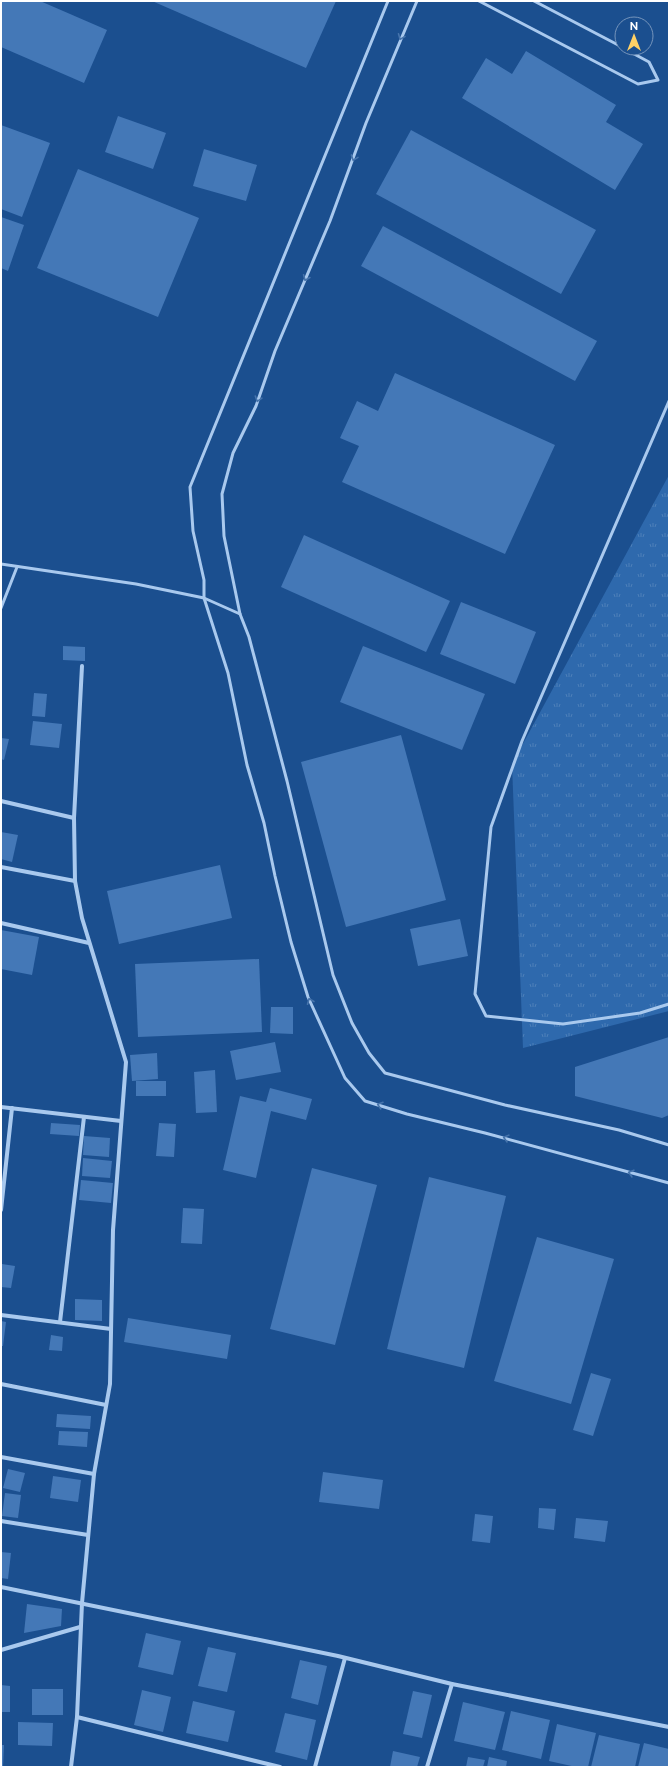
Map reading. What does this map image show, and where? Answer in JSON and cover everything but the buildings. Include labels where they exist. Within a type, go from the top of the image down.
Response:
[{"type":"street","points":[[71,1767],[77,1717],[80,1627],[94,1474],[110,1384],[113,1230],[126,1062],[82,918],[75,881],[74,818],[82,666]]},
{"type":"street","points":[[1,801],[74,818]]},
{"type":"street","points":[[1,867],[75,881]]},
{"type":"street","points":[[1,923],[90,943]]},
{"type":"street","points":[[1,1107],[121,1121]]},
{"type":"street","points":[[1,1210],[12,1108]]},
{"type":"street","points":[[60,1322],[84,1117]]},
{"type":"street","points":[[1,1315],[111,1329]]},
{"type":"street","points":[[1,1384],[106,1405]]},
{"type":"street","points":[[1,1457],[94,1474]]},
{"type":"street","points":[[1,1521],[88,1535]]},
{"type":"street","points":[[1,1587],[345,1658],[452,1684],[669,1727]]},
{"type":"street","points":[[1,1650],[80,1627]]},
{"type":"street","points":[[315,1767],[345,1658]]},
{"type":"street","points":[[427,1767],[452,1684]]},
{"type":"street","points":[[77,1717],[280,1767]]},
{"type":"lane","points":[[388,1],[190,487],[193,531],[204,580],[204,598],[228,673],[247,765],[264,823],[275,876],[308,997],[345,1078],[365,1100],[407,1114],[485,1133],[669,1183]]},
{"type":"lane","points":[[417,1],[366,124],[330,221],[275,351],[256,406],[233,453],[222,494],[224,536],[240,614],[249,637],[288,781],[333,976],[352,1023],[368,1053],[385,1073],[505,1105],[619,1130],[669,1145]]},
{"type":"lane","points":[[479,1],[638,84],[658,80],[649,62],[638,56]]},
{"type":"lane","points":[[534,1],[614,43]]},
{"type":"lane","points":[[669,401],[522,741],[491,826],[475,994],[486,1016],[563,1024],[640,1013],[669,1004]]},
{"type":"lane","points":[[1,564],[136,584],[204,598],[240,614]]},
{"type":"lane","points":[[1,608],[17,567]]},
{"type":"green space","points":[[669,475],[669,1011],[523,1048],[512,764]]}]
